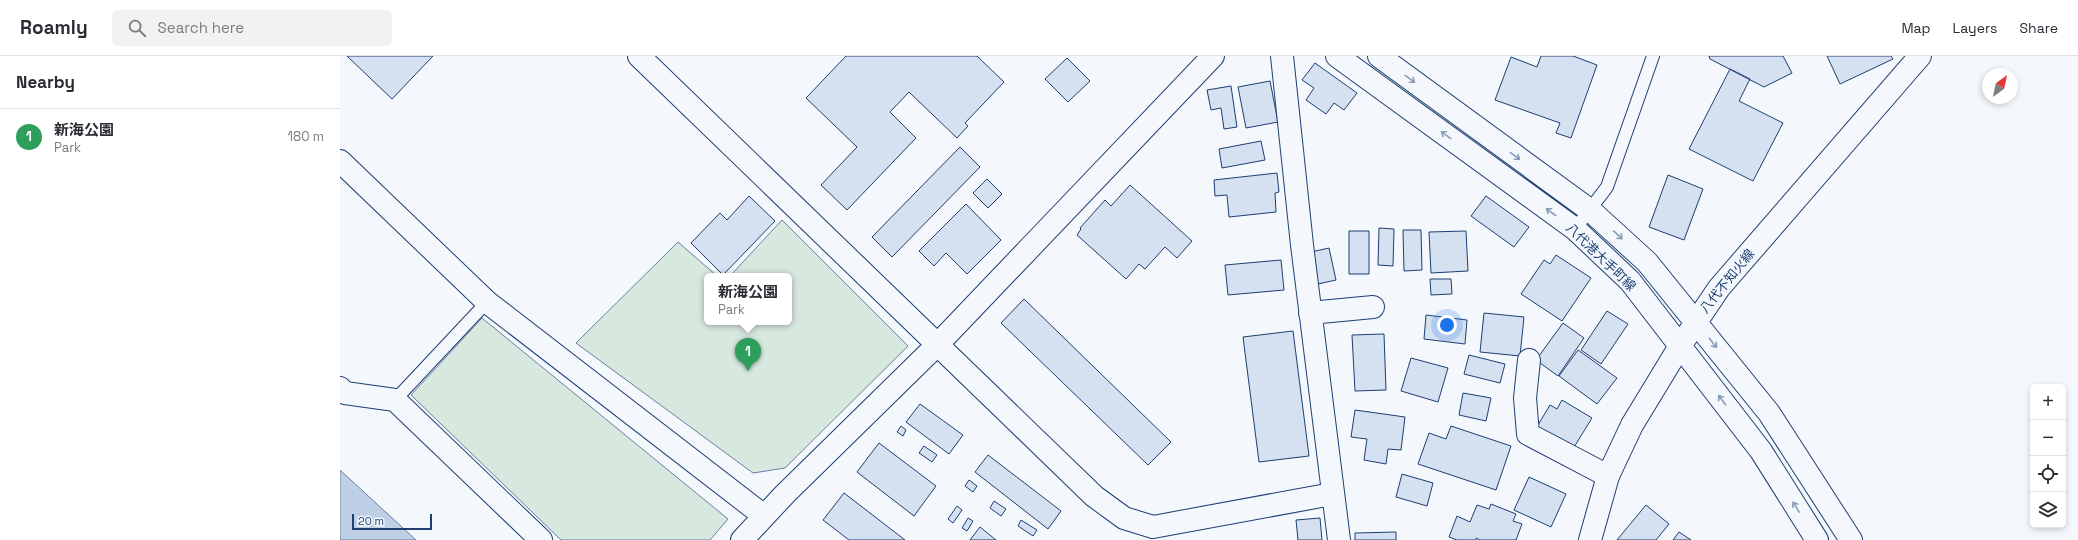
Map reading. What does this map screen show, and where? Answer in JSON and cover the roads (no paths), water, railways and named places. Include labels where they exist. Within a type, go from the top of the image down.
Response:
[{"type":"street","points":[[639,56],[936,345],[1094,496],[1124,518],[1154,527],[1332,494]]},
{"type":"street","points":[[742,540],[764,516],[936,345],[1213,56]]},
{"type":"street","points":[[1282,56],[1310,313],[1339,540]]},
{"type":"street","name":"八代港大手町線","points":[[1337,56],[1575,229],[1630,282],[1761,451],[1817,540]]},
{"type":"street","name":"八代港大手町線","points":[[1379,56],[1591,211],[1647,262],[1769,413],[1851,540]]},
{"type":"street","name":"八代不知火線","points":[[1590,540],[1608,476],[1632,425],[1696,321],[1719,288],[1920,56]]},
{"type":"street","points":[[340,161],[486,302],[764,516]]},
{"type":"street","points":[[1310,313],[1374,307]]},
{"type":"street","points":[[1529,360],[1525,398],[1528,434],[1608,476]]},
{"type":"street","points":[[340,388],[345,393],[395,400],[541,540]]},
{"type":"lane","points":[[1575,229],[1591,211],[1607,187],[1652,56]]},
{"type":"lane","points":[[395,400],[486,302]]},
{"type":"water","points":[[340,470],[416,540],[340,540]]},
{"type":"place","name":"新海公園","points":[[748,371]]}]
